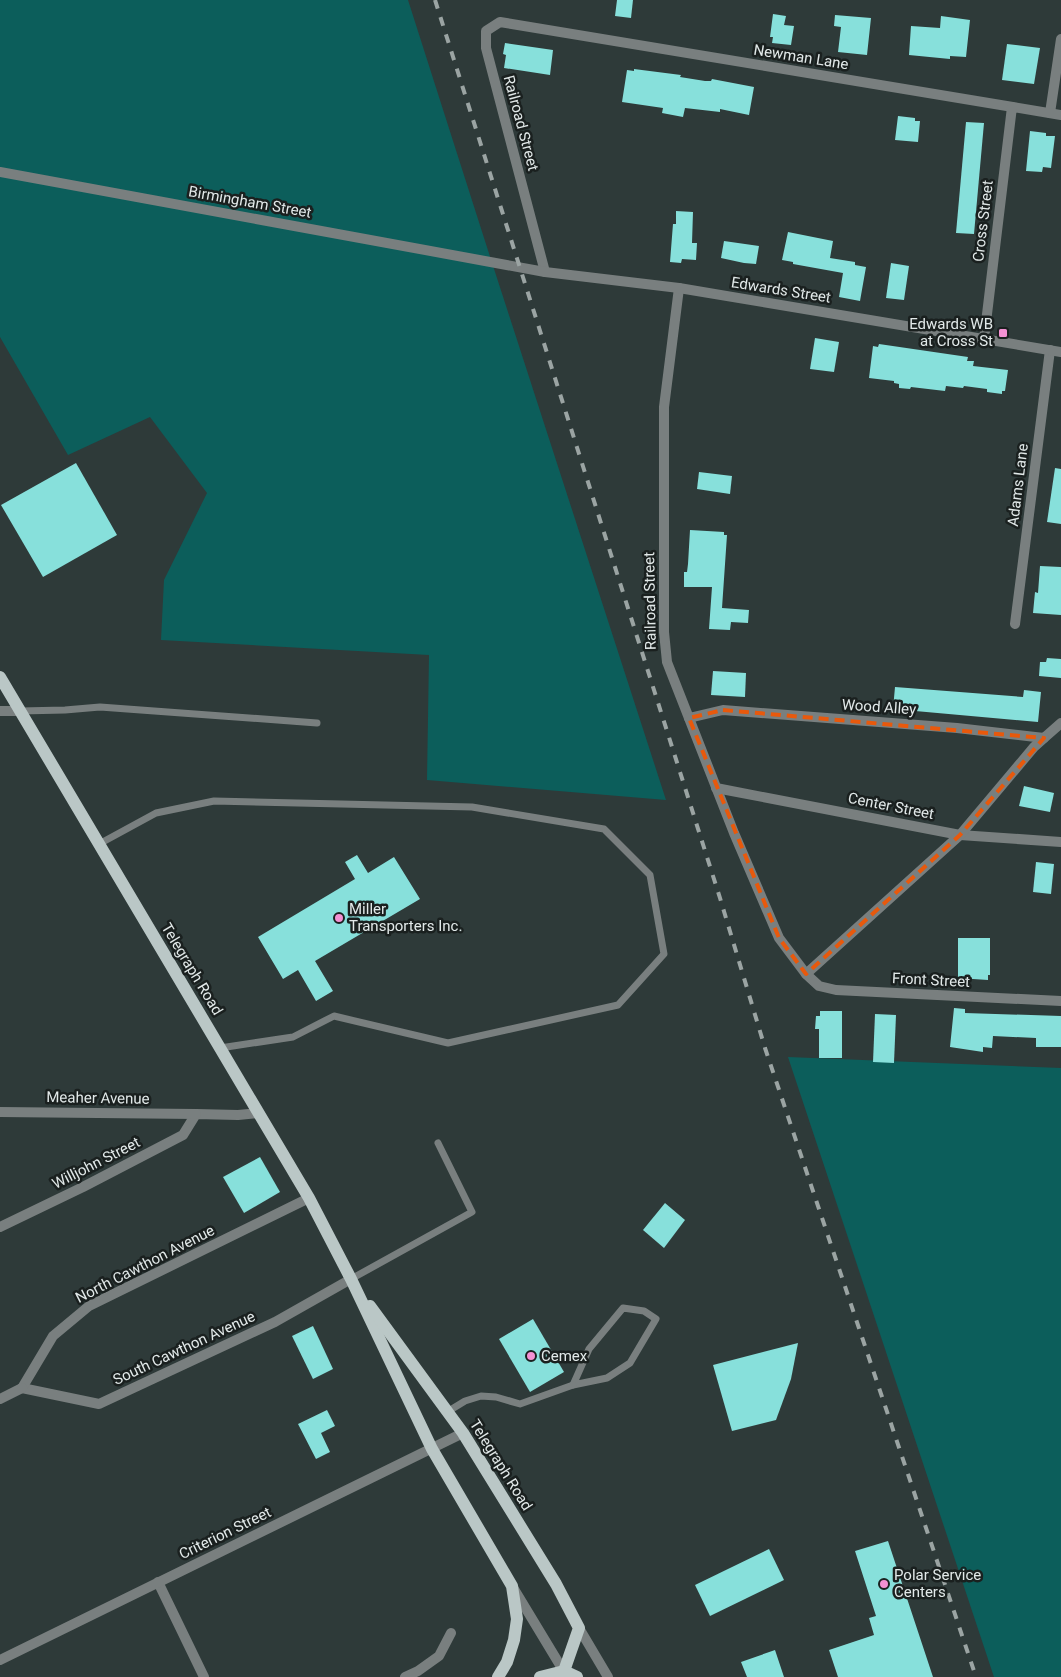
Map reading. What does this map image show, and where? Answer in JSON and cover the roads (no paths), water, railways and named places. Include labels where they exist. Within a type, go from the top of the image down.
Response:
[{"type":"main road","name":"Telegraph Road","points":[[0,677],[310,1198],[432,1449],[512,1586]]},
{"type":"main road","name":"Telegraph Road","points":[[351,1279],[463,1433],[556,1584],[579,1628]]},
{"type":"main road","points":[[498,1677],[507,1662],[514,1640],[517,1619],[512,1586]]},
{"type":"main road","points":[[564,1675],[579,1628]]},
{"type":"main road","points":[[540,1677],[564,1675],[577,1677]]},
{"type":"street","name":"Railroad Street","points":[[535,28],[500,22],[486,31],[486,48],[545,272]]},
{"type":"street","name":"Newman Lane","points":[[535,28],[1061,115]]},
{"type":"street","points":[[1050,113],[1061,39]]},
{"type":"street","name":"Cross Street","points":[[984,339],[1012,108]]},
{"type":"street","name":"Birmingham Street","points":[[0,172],[495,262]]},
{"type":"street","name":"Edwards Street","points":[[495,262],[545,272],[679,288],[1061,352]]},
{"type":"street","name":"Railroad Street","points":[[679,288],[664,407],[664,632],[667,662],[734,833],[779,938],[806,974]]},
{"type":"street","name":"Adams Lane","points":[[1015,624],[1050,350]]},
{"type":"street","name":"Wood Alley","points":[[689,718],[723,710],[957,728],[1044,738]]},
{"type":"street","points":[[0,711],[20,711]]},
{"type":"street","points":[[806,974],[960,835],[1034,746],[1061,723]]},
{"type":"street","name":"Center Street","points":[[716,788],[960,835],[1061,842]]},
{"type":"street","name":"Front Street","points":[[806,974],[819,986],[836,990],[1061,1001]]},
{"type":"street","name":"Meaher Avenue","points":[[0,1112],[238,1115],[258,1113]]},
{"type":"street","name":"Willjohn Street","points":[[0,1227],[83,1187],[183,1135],[196,1114]]},
{"type":"street","name":"North Cawthon Avenue","points":[[22,1388],[53,1336],[89,1306],[310,1198]]},
{"type":"street","name":"South Cawthon Avenue","points":[[22,1388],[99,1404],[275,1322],[351,1279]]},
{"type":"street","points":[[0,1398],[22,1388]]},
{"type":"street","name":"Criterion Street","points":[[0,1660],[463,1433]]},
{"type":"street","points":[[158,1582],[204,1677]]},
{"type":"street","name":"Telegraph Road","points":[[512,1586],[564,1675]]},
{"type":"street","name":"Telegraph Road","points":[[579,1628],[608,1677]]},
{"type":"street","points":[[405,1677],[418,1671],[438,1656],[451,1632]]},
{"type":"lane","points":[[20,711],[100,707],[316,724]]},
{"type":"lane","points":[[99,844],[156,812],[214,801],[472,807],[604,829],[650,875],[664,954],[618,1005],[448,1043],[334,1016],[293,1037],[220,1048]]},
{"type":"lane","points":[[351,1279],[472,1212],[438,1143]]},
{"type":"lane","points":[[447,1412],[465,1401],[481,1396],[496,1397],[520,1404],[574,1385],[607,1378],[630,1363],[656,1319],[644,1310],[623,1308],[589,1349],[574,1385]]},
{"type":"railway","points":[[435,0],[720,898],[765,1048],[976,1677]]},
{"type":"place","name":"Edwards WB at Cross St","points":[[1003,333]]},
{"type":"place","name":"Miller Transporters Inc.","points":[[339,918]]},
{"type":"place","name":"Cemex","points":[[531,1356]]},
{"type":"place","name":"Polar Service Centers","points":[[884,1584]]}]
